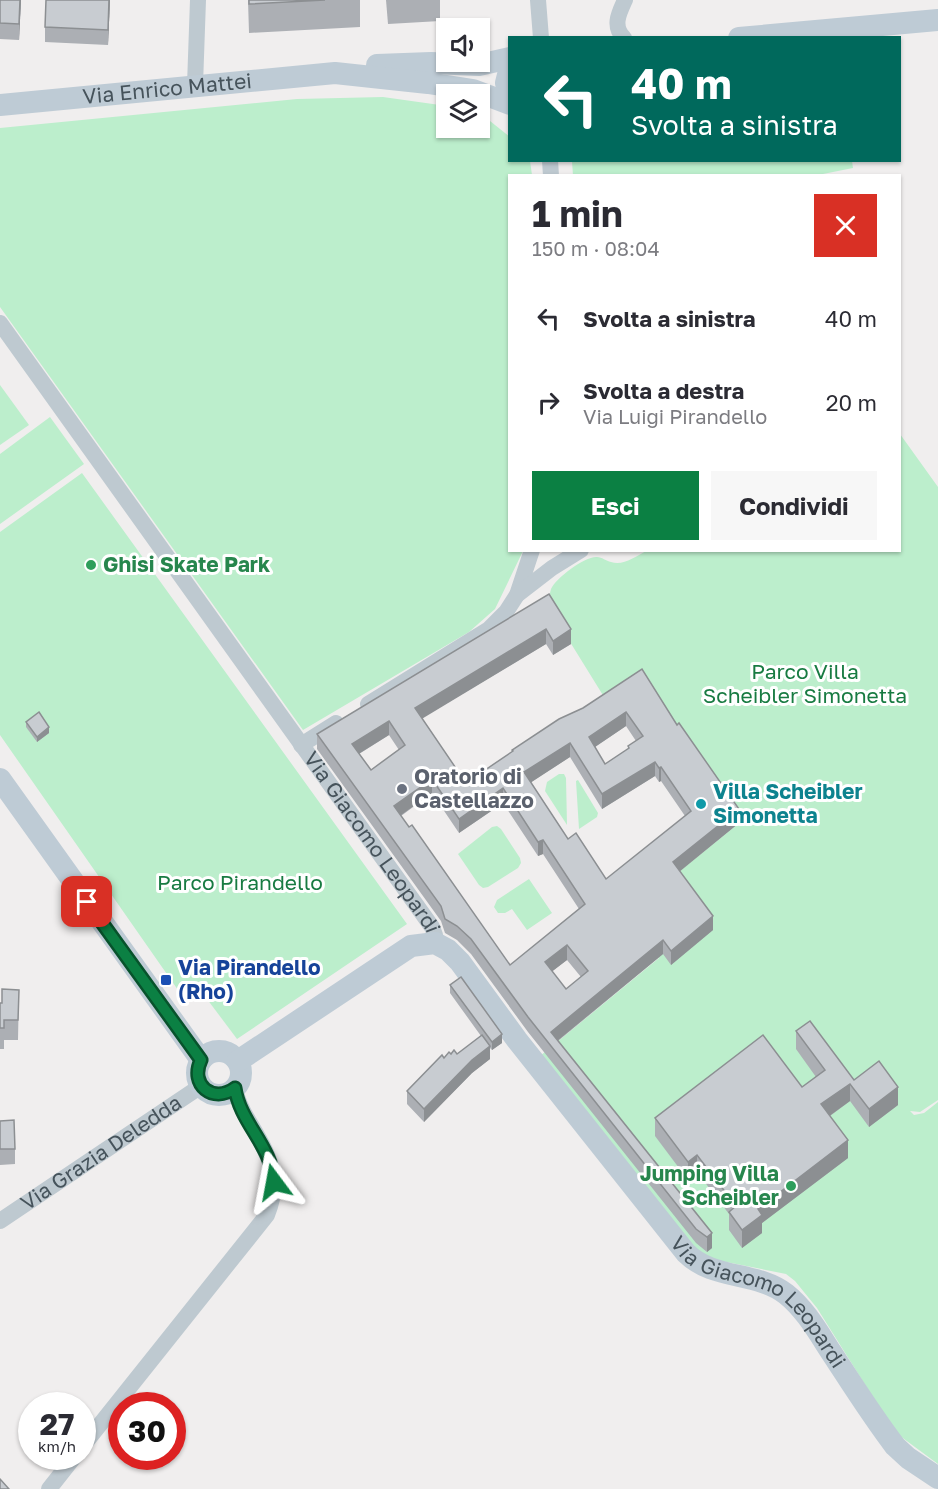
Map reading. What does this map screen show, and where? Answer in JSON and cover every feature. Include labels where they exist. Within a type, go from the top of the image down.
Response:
[{"type":"street","points":[[195,86],[198,0]]},
{"type":"street","points":[[538,0],[541,36]]},
{"type":"street","points":[[622,36],[619,32],[617,21],[625,0]]},
{"type":"street","points":[[761,36],[938,20]]},
{"type":"street","name":"Via Enrico Mattei","points":[[335,73],[348,68],[372,66],[431,63],[479,65],[508,58]]},
{"type":"street","name":"Via Enrico Mattei","points":[[0,105],[335,73],[473,90],[508,102]]},
{"type":"street","points":[[508,75],[506,83],[508,93]]},
{"type":"street","name":"Via Giacomo Leopardi","points":[[0,323],[432,927],[435,944],[448,950],[460,962],[517,1040],[686,1253],[701,1266],[759,1282],[777,1288],[786,1294],[810,1321],[895,1446],[908,1458],[938,1478]]},
{"type":"street","points":[[301,745],[489,629],[506,612],[517,595],[531,552]]},
{"type":"street","points":[[517,595],[552,567],[578,552]]},
{"type":"street","points":[[0,779],[201,1060]]},
{"type":"street","points":[[238,1061],[402,951],[417,944],[435,944]]},
{"type":"street","points":[[220,1051],[233,1056],[238,1061],[241,1075],[235,1088],[229,1093],[214,1094],[201,1086],[197,1073],[201,1060],[206,1055],[220,1051]]},
{"type":"street","name":"Via Grazia Deledda","points":[[0,1221],[201,1086]]},
{"type":"street","points":[[96,1429],[267,1215],[274,1190],[271,1163],[242,1110],[235,1088]]},
{"type":"street","points":[[49,1489],[64,1470]]},
{"type":"green space","points":[[383,97],[436,104],[436,138],[490,138],[490,121],[508,135],[508,162],[530,162],[532,174],[508,174],[508,552],[523,552],[495,609],[469,632],[303,730],[0,307],[0,128],[297,99]]},
{"type":"green space","points":[[572,162],[852,162],[853,168],[823,174],[573,174]]},
{"type":"green space","points":[[0,385],[29,425],[0,445]]},
{"type":"green space","points":[[50,417],[84,464],[0,524],[0,454]]},
{"type":"green space","name":"Parco Villa Scheibler Simonetta","points":[[901,435],[938,487],[938,1100],[920,1112],[910,1111],[914,1115],[924,1113],[938,1102],[938,1464],[900,1436],[889,1423],[817,1308],[795,1281],[786,1274],[701,1257],[540,1056],[659,958],[659,888],[739,823],[609,705],[549,608],[549,596],[554,584],[578,564],[597,557],[615,563],[629,560],[644,552],[901,552]]},
{"type":"green space","name":"Parco Pirandello","points":[[82,473],[407,924],[237,1039],[201,991],[185,1000],[0,735],[0,532]]},
{"type":"green space","points":[[559,774],[564,774],[566,778],[567,825],[545,791],[547,782]]},
{"type":"green space","points":[[578,780],[598,813],[597,817],[579,829],[576,781]]},
{"type":"green space","points":[[497,826],[520,858],[521,863],[518,868],[483,888],[458,854],[492,827]]},
{"type":"green space","points":[[529,879],[552,913],[527,930],[512,909],[505,913],[498,913],[494,907],[497,900]]},
{"type":"building","points":[[0,0],[20,0],[19,24],[0,23]]},
{"type":"building","points":[[46,0],[109,0],[108,30],[45,27]]},
{"type":"building","points":[[249,0],[325,0],[249,4]]},
{"type":"building","points":[[549,594],[571,629],[553,641],[546,629],[415,708],[466,783],[559,719],[583,708],[642,669],[677,725],[679,723],[739,809],[673,862],[713,916],[671,951],[663,940],[551,1032],[712,1233],[707,1237],[696,1229],[528,1017],[471,939],[445,919],[441,906],[317,734]],"holes":[[[626,712],[643,736],[605,764],[589,737]],[[389,721],[405,745],[371,770],[352,744]],[[570,743],[602,794],[655,762],[659,768],[661,767],[691,811],[606,879],[576,833],[568,839],[524,772]],[[432,779],[459,819],[503,788],[538,842],[543,840],[585,904],[510,965],[412,825],[409,827],[394,806]],[[567,945],[588,971],[566,989],[545,962]]]},
{"type":"building","points":[[39,712],[49,727],[37,737],[26,722]]},
{"type":"building","points":[[461,977],[502,1034],[492,1042],[450,985]]},
{"type":"building","points":[[2,989],[19,990],[18,1020],[4,1020],[4,1028],[0,1028],[0,1003],[2,1003]]},
{"type":"building","points":[[810,1021],[854,1080],[879,1061],[898,1087],[869,1109],[850,1084],[821,1104],[848,1140],[758,1209],[762,1215],[742,1230],[729,1212],[736,1206],[697,1155],[688,1162],[655,1118],[763,1035],[802,1087],[825,1070],[796,1031]]},
{"type":"building","points":[[482,1035],[490,1046],[472,1060],[424,1109],[407,1091],[442,1055],[444,1058],[454,1050],[457,1054]]},
{"type":"building","points":[[14,1120],[15,1149],[0,1149],[0,1121]]},
{"type":"building","points":[[0,1479],[9,1489],[0,1489]]},
{"type":"place","name":"Ghisi Skate Park","points":[[91,565]]},
{"type":"place","name":"Oratorio di Castellazzo","points":[[402,789]]},
{"type":"place","name":"Villa Scheibler Simonetta","points":[[701,804]]},
{"type":"place","name":"Via Pirandello (Rho)","points":[[166,980]]},
{"type":"place","name":"Jumping Villa Scheibler","points":[[791,1186]]},
{"type":"route","points":[[87,902],[201,1060],[197,1073],[201,1086],[207,1091],[221,1095],[235,1088],[242,1110],[271,1163],[274,1182]]}]
